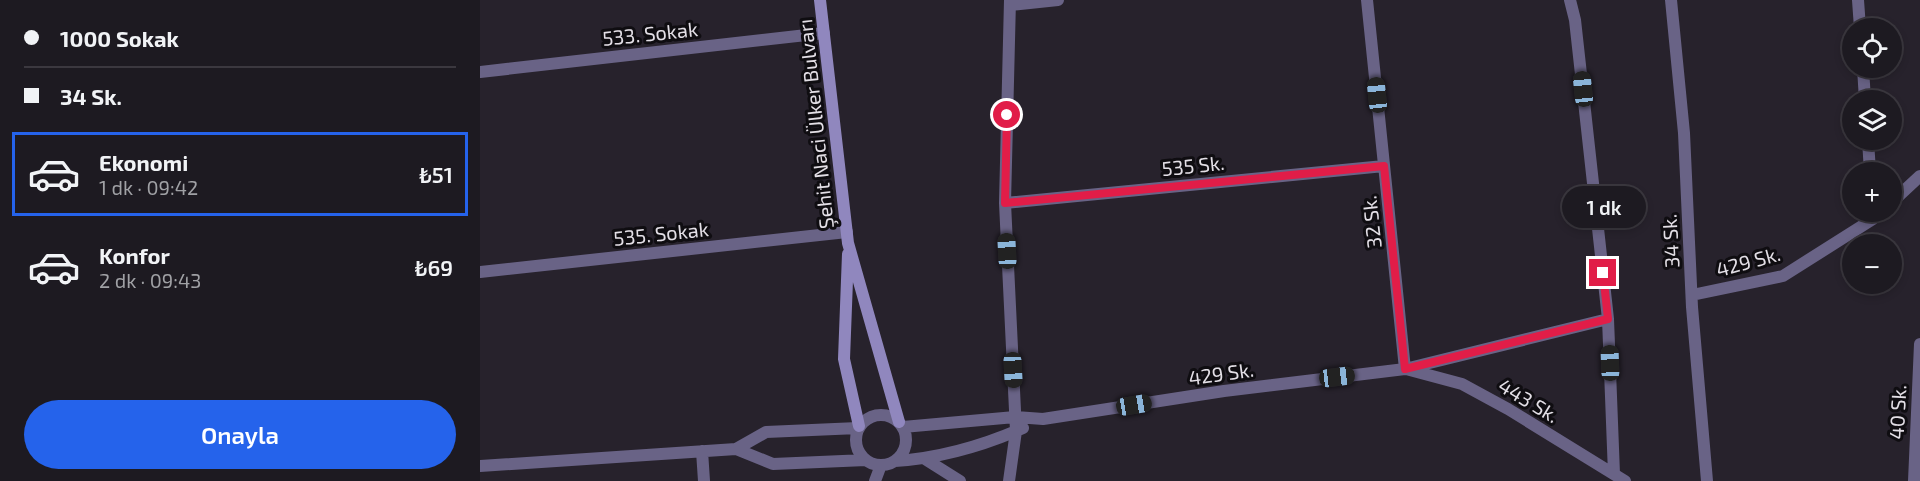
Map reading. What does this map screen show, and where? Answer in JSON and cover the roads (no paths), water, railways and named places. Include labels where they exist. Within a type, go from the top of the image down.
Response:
[{"type":"street","name":"Şehit Naci Ülker Bulvarı","points":[[820,0],[847,238],[844,360],[859,427]]},
{"type":"street","points":[[1009,481],[1017,431],[1005,203],[1010,3],[1058,0]]},
{"type":"street","name":"32 Sk.","points":[[1368,0],[1405,369]]},
{"type":"street","points":[[1570,0],[1575,20],[1608,319],[1619,478]]},
{"type":"street","name":"34 Sk.","points":[[1671,0],[1684,133],[1692,295],[1707,481]]},
{"type":"street","points":[[1858,0],[1859,18]]},
{"type":"street","name":"533. Sokak","points":[[480,72],[824,33]]},
{"type":"street","name":"535 Sk.","points":[[1005,203],[1384,166]]},
{"type":"street","points":[[1902,193],[1920,176]]},
{"type":"street","name":"429 Sk.","points":[[1692,295],[1783,276],[1864,222]]},
{"type":"street","name":"Şehit Naci Ülker Bulvarı","points":[[847,238],[901,424]]},
{"type":"street","name":"535. Sokak","points":[[480,272],[847,238]]},
{"type":"street","points":[[1405,369],[1608,319]]},
{"type":"street","name":"40 Sk.","points":[[1914,481],[1920,344]]},
{"type":"street","name":"429 Sk.","points":[[1043,419],[1224,391],[1405,369]]},
{"type":"street","name":"443 Sk.","points":[[1405,369],[1462,384],[1508,409],[1619,478]]},
{"type":"street","points":[[866,460],[857,449],[859,427],[864,420],[878,414],[886,415],[901,424],[906,434],[904,449],[895,461]]},
{"type":"street","points":[[901,424],[1015,417],[1043,419]]},
{"type":"street","points":[[736,448],[773,464],[866,460],[880,465],[960,452],[1043,419]]},
{"type":"street","points":[[480,466],[736,448],[766,432],[859,427]]},
{"type":"street","points":[[702,451],[704,481]]},
{"type":"street","points":[[925,459],[960,481]]},
{"type":"street","points":[[875,481],[880,465]]}]
